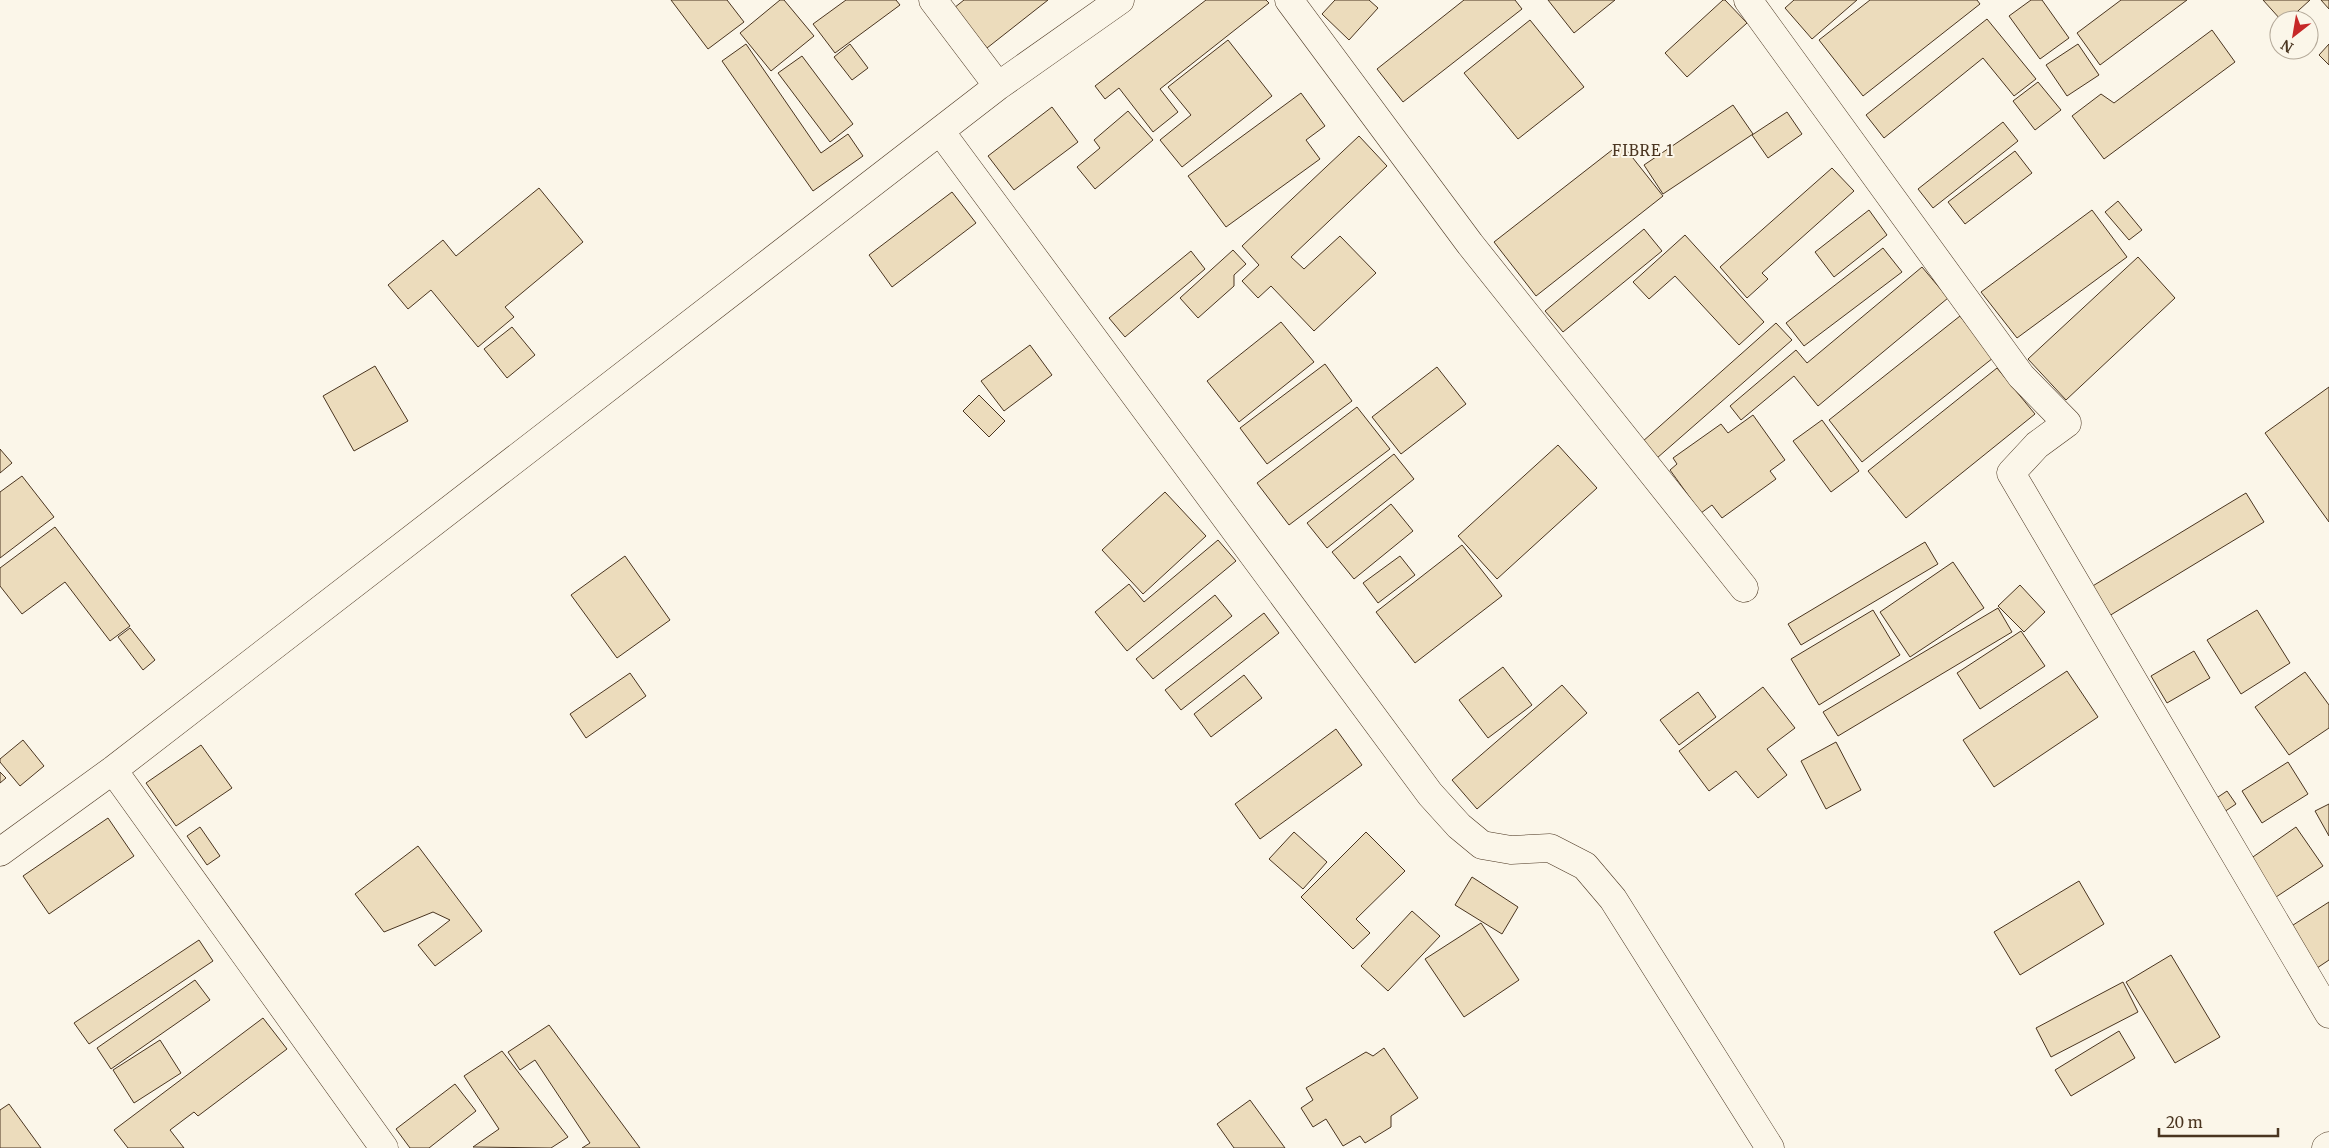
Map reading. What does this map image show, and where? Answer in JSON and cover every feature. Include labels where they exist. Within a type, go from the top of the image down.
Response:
[{"type":"street","points":[[933,0],[998,86]]},
{"type":"street","points":[[0,852],[113,770],[998,86],[1120,0]]},
{"type":"street","points":[[1288,0],[1470,244],[1744,588]]},
{"type":"street","points":[[1748,0],[2020,376],[2067,423],[2037,445],[2012,473],[2329,1014]]},
{"type":"street","points":[[940,131],[1430,794],[1459,826],[1482,845],[1511,850],[1550,848],[1585,866],[1613,900],[1770,1148]]},
{"type":"street","points":[[113,770],[384,1148]]},
{"type":"building","points":[[671,0],[727,0],[744,22],[708,49]]},
{"type":"building","points":[[780,0],[784,0],[814,36],[771,71],[740,33]]},
{"type":"building","points":[[846,0],[896,0],[900,5],[835,53],[813,24]]},
{"type":"building","points":[[964,0],[1048,0],[987,48],[954,8]]},
{"type":"building","points":[[1206,0],[1266,0],[1269,3],[1160,89],[1178,112],[1153,132],[1119,88],[1105,99],[1095,86]]},
{"type":"building","points":[[1335,0],[1369,0],[1378,8],[1349,40],[1322,14]]},
{"type":"building","points":[[1464,0],[1515,0],[1522,9],[1403,102],[1377,69]]},
{"type":"building","points":[[1548,0],[1615,0],[1574,33]]},
{"type":"building","points":[[1723,0],[1747,23],[1687,77],[1665,53]]},
{"type":"building","points":[[1794,0],[1857,0],[1812,39],[1785,8]]},
{"type":"building","points":[[1870,0],[1977,0],[1980,4],[1863,96],[1819,40]]},
{"type":"building","points":[[2031,0],[2042,0],[2069,38],[2040,59],[2009,16]]},
{"type":"building","points":[[2121,0],[2187,0],[2100,65],[2077,33]]},
{"type":"building","points":[[2263,0],[2310,0],[2299,10],[2272,10]]},
{"type":"building","points":[[2321,0],[2329,0],[2329,9]]},
{"type":"building","points":[[1987,19],[2036,79],[2014,96],[1983,58],[1884,138],[1866,115]]},
{"type":"building","points":[[1530,20],[1584,87],[1518,139],[1464,73]]},
{"type":"building","points":[[2212,30],[2235,62],[2104,159],[2072,116],[2101,94],[2114,103]]},
{"type":"building","points":[[1228,40],[1272,96],[1182,167],[1160,140],[1191,115],[1168,87]]},
{"type":"building","points":[[746,44],[821,153],[848,134],[863,156],[813,191],[722,61]]},
{"type":"building","points":[[850,44],[868,68],[852,80],[834,57]]},
{"type":"building","points":[[2078,44],[2099,75],[2067,96],[2046,65]]},
{"type":"building","points":[[2329,44],[2329,65],[2319,55]]},
{"type":"building","points":[[802,56],[853,124],[830,142],[778,73]]},
{"type":"building","points":[[2038,82],[2061,110],[2035,130],[2013,101]]},
{"type":"building","points":[[1301,93],[1325,126],[1306,140],[1320,159],[1226,227],[1188,176]]},
{"type":"building","points":[[1733,105],[1753,134],[1663,194],[1644,165]]},
{"type":"building","points":[[1052,107],[1078,142],[1014,190],[988,156]]},
{"type":"building","points":[[1128,111],[1153,140],[1095,189],[1077,167],[1100,148],[1094,140]]},
{"type":"building","points":[[1787,112],[1802,134],[1768,158],[1752,135]]},
{"type":"building","points":[[2003,122],[2018,141],[1933,208],[1918,189]]},
{"type":"building","points":[[1359,136],[1387,166],[1291,257],[1304,269],[1340,236],[1376,273],[1314,331],[1271,286],[1258,298],[1242,281],[1259,265],[1242,246]]},
{"type":"building","points":[[1621,143],[1663,196],[1536,296],[1494,242]]},
{"type":"building","points":[[2015,151],[2032,173],[1965,224],[1948,202]]},
{"type":"building","points":[[1832,168],[1854,191],[1762,273],[1768,279],[1747,298],[1720,267]]},
{"type":"building","points":[[539,188],[583,242],[505,307],[514,317],[478,347],[431,290],[408,309],[388,285],[443,240],[456,256]]},
{"type":"building","points":[[952,192],[976,223],[892,287],[869,255]]},
{"type":"building","points":[[2118,201],[2142,230],[2129,240],[2105,212]]},
{"type":"building","points":[[1869,210],[1887,235],[1834,277],[1815,252]]},
{"type":"building","points":[[2092,210],[2127,257],[2017,338],[1981,292]]},
{"type":"building","points":[[1644,229],[1662,251],[1563,332],[1545,311]]},
{"type":"building","points":[[1685,235],[1764,322],[1739,345],[1675,276],[1649,299],[1633,282]]},
{"type":"building","points":[[1883,248],[1902,272],[1804,346],[1786,323]]},
{"type":"building","points":[[1233,250],[1246,264],[1234,275],[1234,286],[1198,318],[1180,298]]},
{"type":"building","points":[[1191,251],[1205,269],[1125,337],[1109,318]]},
{"type":"building","points":[[2138,257],[2175,298],[2066,400],[2028,359]]},
{"type":"building","points":[[1922,267],[1948,298],[1818,406],[1794,376],[1741,420],[1730,406],[1796,350],[1807,363]]},
{"type":"building","points":[[1960,316],[1993,358],[1862,462],[1829,420]]},
{"type":"building","points":[[1281,322],[1314,362],[1239,422],[1207,381]]},
{"type":"building","points":[[1776,323],[1792,340],[1657,458],[1642,442]]},
{"type":"building","points":[[512,327],[535,355],[507,378],[484,349]]},
{"type":"building","points":[[1030,345],[1052,375],[1004,411],[981,381]]},
{"type":"building","points":[[1325,364],[1352,401],[1267,464],[1240,428]]},
{"type":"building","points":[[375,366],[408,421],[354,451],[323,396]]},
{"type":"building","points":[[1437,367],[1466,404],[1401,454],[1372,417]]},
{"type":"building","points":[[1997,368],[2035,414],[1906,518],[1868,471]]},
{"type":"building","points":[[2329,387],[2329,522],[2265,433]]},
{"type":"building","points":[[979,395],[1005,421],[989,437],[963,411]]},
{"type":"building","points":[[1357,407],[1390,449],[1289,525],[1257,483]]},
{"type":"building","points":[[1753,415],[1785,460],[1770,471],[1776,479],[1722,518],[1712,505],[1701,513],[1670,470],[1677,464],[1673,458],[1721,424],[1728,433]]},
{"type":"building","points":[[1822,420],[1859,471],[1831,492],[1793,441]]},
{"type":"building","points":[[1558,445],[1597,488],[1497,579],[1458,536]]},
{"type":"building","points":[[0,449],[12,463],[0,473]]},
{"type":"building","points":[[1394,454],[1414,479],[1327,548],[1307,523]]},
{"type":"building","points":[[22,476],[54,517],[0,558],[0,492]]},
{"type":"building","points":[[1165,492],[1206,536],[1143,594],[1102,550]]},
{"type":"building","points":[[2246,493],[2264,522],[2109,616],[2091,587]]},
{"type":"building","points":[[1391,504],[1413,531],[1354,579],[1332,552]]},
{"type":"building","points":[[55,527],[130,626],[110,641],[65,582],[22,614],[0,586],[0,568]]},
{"type":"building","points":[[1218,540],[1236,561],[1127,651],[1095,612],[1129,584],[1144,602]]},
{"type":"building","points":[[1925,542],[1938,564],[1801,645],[1788,624]]},
{"type":"building","points":[[1462,545],[1502,596],[1415,663],[1376,612]]},
{"type":"building","points":[[625,556],[670,620],[617,658],[571,595]]},
{"type":"building","points":[[1400,556],[1415,575],[1378,603],[1363,583]]},
{"type":"building","points":[[1953,562],[1984,608],[1910,657],[1880,612]]},
{"type":"building","points":[[2020,585],[2045,612],[2024,632],[1998,606]]},
{"type":"building","points":[[1215,595],[1232,616],[1153,679],[1136,659]]},
{"type":"building","points":[[1998,608],[2012,632],[1838,736],[1823,712]]},
{"type":"building","points":[[1873,610],[1900,655],[1819,705],[1791,659]]},
{"type":"building","points":[[2257,610],[2290,663],[2241,694],[2207,640]]},
{"type":"building","points":[[1264,613],[1279,633],[1181,710],[1165,690]]},
{"type":"building","points":[[130,628],[155,660],[143,670],[118,637]]},
{"type":"building","points":[[2021,631],[2045,666],[1980,709],[1957,673]]},
{"type":"building","points":[[2194,651],[2210,678],[2167,703],[2151,676]]},
{"type":"building","points":[[1503,667],[1532,705],[1488,738],[1459,700]]},
{"type":"building","points":[[2067,671],[2098,717],[1994,787],[1963,740]]},
{"type":"building","points":[[2305,672],[2329,705],[2329,728],[2289,755],[2255,707]]},
{"type":"building","points":[[630,673],[646,696],[586,738],[570,714]]},
{"type":"building","points":[[1244,675],[1262,698],[1211,737],[1194,714]]},
{"type":"building","points":[[1562,685],[1587,713],[1477,809],[1452,780]]},
{"type":"building","points":[[1763,687],[1795,728],[1767,749],[1787,775],[1758,798],[1736,771],[1709,791],[1679,751]]},
{"type":"building","points":[[1698,692],[1716,717],[1679,745],[1660,720]]},
{"type":"building","points":[[1336,729],[1362,765],[1260,839],[1235,804]]},
{"type":"building","points":[[23,740],[44,766],[20,786],[0,762],[0,759]]},
{"type":"building","points":[[1836,742],[1861,790],[1826,809],[1801,761]]},
{"type":"building","points":[[201,745],[232,788],[176,826],[146,783]]},
{"type":"building","points":[[2288,762],[2308,794],[2262,823],[2242,791]]},
{"type":"building","points":[[0,772],[6,778],[0,783]]},
{"type":"building","points":[[2227,791],[2236,804],[2224,812],[2215,799]]},
{"type":"building","points":[[2329,804],[2329,836],[2315,811]]},
{"type":"building","points":[[108,818],[134,856],[49,914],[23,876]]},
{"type":"building","points":[[200,827],[220,856],[207,865],[187,836]]},
{"type":"building","points":[[2296,827],[2323,866],[2276,897],[2250,859]]},
{"type":"building","points":[[1294,832],[1327,862],[1303,889],[1269,859]]},
{"type":"building","points":[[1366,832],[1405,871],[1356,919],[1370,933],[1353,949],[1301,897]]},
{"type":"building","points":[[418,846],[482,931],[435,966],[418,945],[450,920],[433,912],[384,932],[355,894]]},
{"type":"building","points":[[1472,877],[1518,907],[1502,934],[1455,905]]},
{"type":"building","points":[[2079,881],[2104,924],[2020,975],[1994,932]]},
{"type":"building","points":[[2329,902],[2329,960],[2317,968],[2290,927]]},
{"type":"building","points":[[1412,911],[1440,936],[1388,991],[1361,966]]},
{"type":"building","points":[[1481,923],[1519,980],[1464,1017],[1425,959]]},
{"type":"building","points":[[199,940],[213,961],[89,1044],[74,1023]]},
{"type":"building","points":[[2171,955],[2220,1037],[2175,1063],[2126,982]]},
{"type":"building","points":[[195,980],[210,1000],[111,1069],[97,1048]]},
{"type":"building","points":[[2123,982],[2138,1012],[2051,1057],[2036,1028]]},
{"type":"building","points":[[263,1018],[287,1049],[198,1116],[194,1112],[170,1130],[184,1148],[128,1148],[114,1130]]},
{"type":"building","points":[[549,1025],[640,1148],[582,1148],[590,1143],[535,1060],[520,1070],[508,1052]]},
{"type":"building","points":[[2119,1031],[2135,1058],[2071,1096],[2055,1070]]},
{"type":"building","points":[[160,1040],[181,1073],[134,1103],[113,1070]]},
{"type":"building","points":[[1384,1048],[1418,1098],[1391,1116],[1391,1127],[1365,1143],[1360,1136],[1343,1146],[1326,1119],[1313,1127],[1301,1108],[1313,1100],[1306,1088],[1366,1052],[1373,1056]]},
{"type":"building","points":[[502,1051],[568,1137],[551,1148],[473,1147],[499,1129],[464,1076]]},
{"type":"building","points":[[455,1084],[476,1111],[429,1148],[410,1148],[396,1129]]},
{"type":"building","points":[[1250,1100],[1285,1148],[1234,1148],[1217,1124]]},
{"type":"building","points":[[9,1104],[41,1148],[0,1148],[0,1110]]},
{"type":"district","name":"FIBRE 1","points":[[1643,151]]}]
